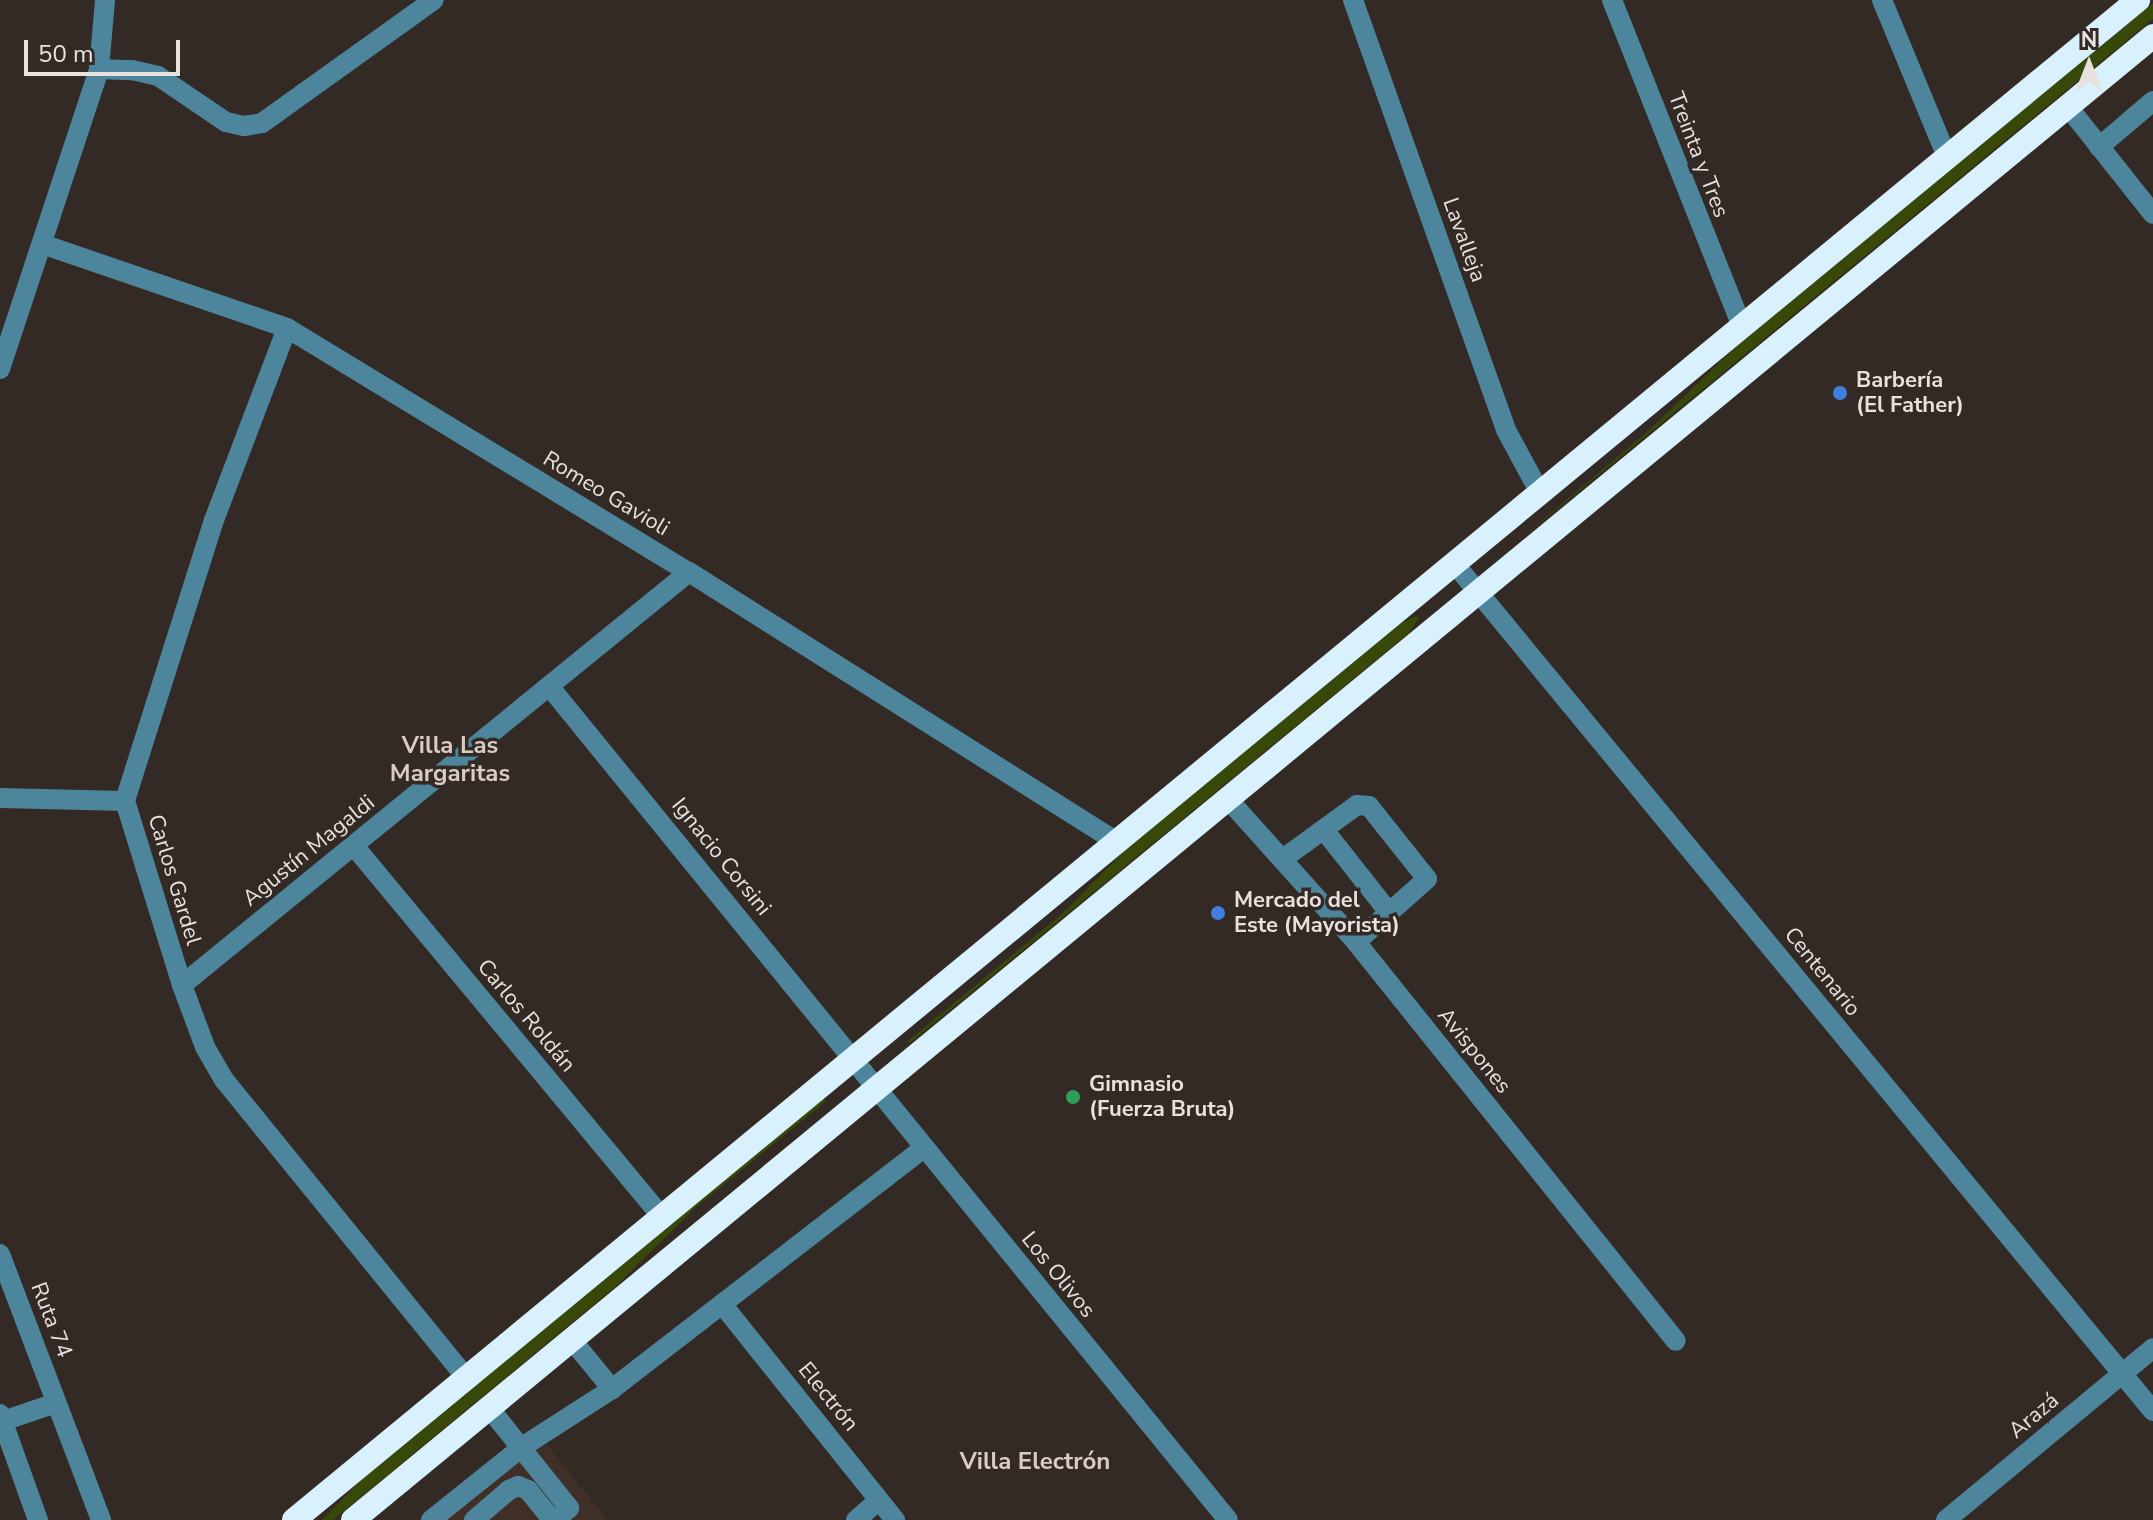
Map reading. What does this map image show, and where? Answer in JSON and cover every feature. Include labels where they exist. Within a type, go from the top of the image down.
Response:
[{"type":"highway","points":[[294,1520],[2138,0]]},
{"type":"highway","points":[[353,1520],[2153,36]]},
{"type":"street","points":[[0,369],[99,69],[105,0]]},
{"type":"street","points":[[99,69],[132,70],[158,76],[226,122],[244,126],[262,123],[434,0]]},
{"type":"street","name":"Lavalleja","points":[[1353,0],[1506,430],[1540,493]]},
{"type":"street","name":"Treinta y Tres","points":[[1612,0],[1742,326]]},
{"type":"street","points":[[1882,0],[1947,157]]},
{"type":"street","points":[[2099,147],[2153,101]]},
{"type":"street","points":[[2069,108],[2153,214]]},
{"type":"street","name":"Romeo Gavioli","points":[[42,244],[287,328],[689,572],[1117,842]]},
{"type":"street","name":"Carlos Gardel","points":[[287,328],[214,520],[125,801],[182,985],[205,1047],[225,1081],[466,1378]]},
{"type":"street","name":"Centenario","points":[[1454,563],[2153,1411]]},
{"type":"street","name":"Agustín Magaldi","points":[[182,985],[689,572]]},
{"type":"street","name":"Ignacio Corsini","points":[[549,686],[855,1058]]},
{"type":"street","points":[[0,798],[125,801]]},
{"type":"street","name":"Avispones","points":[[1227,798],[1284,858],[1356,942],[1676,1341]]},
{"type":"street","points":[[1284,858],[1357,805],[1369,806],[1426,875],[1426,883],[1388,911],[1356,942]]},
{"type":"street","points":[[1324,830],[1388,911]]},
{"type":"street","name":"Carlos Roldán","points":[[354,846],[661,1216]]},
{"type":"street","name":"Los Olivos","points":[[855,1058],[923,1149],[1228,1520]]},
{"type":"street","points":[[431,1520],[522,1447],[612,1389],[923,1149]]},
{"type":"street","name":"Ruta 74","points":[[0,1254],[101,1520]]},
{"type":"street","name":"Electrón","points":[[722,1304],[895,1520]]},
{"type":"street","points":[[571,1339],[612,1389]]},
{"type":"street","name":"Arazá","points":[[1946,1520],[2153,1348]]},
{"type":"street","points":[[38,1520],[1,1419],[56,1403]]},
{"type":"street","points":[[474,1520],[518,1486],[528,1490],[554,1520],[569,1508],[490,1409]]},
{"type":"street","points":[[856,1520],[879,1500]]},
{"type":"shaded area","points":[[544,1441],[608,1520],[446,1520]]},
{"type":"green space","points":[[2153,3],[2153,19],[1500,556],[1648,431],[1743,340]]},
{"type":"green space","points":[[1416,616],[1419,618],[1409,633],[910,1043],[908,1041],[1063,913],[1128,847],[1399,624]]},
{"type":"green space","points":[[823,1098],[826,1101],[695,1208],[615,1287],[333,1520],[322,1520],[366,1475]]},
{"type":"place","name":"Barbería (El Father)","points":[[1840,393]]},
{"type":"place","name":"Mercado del Este (Mayorista)","points":[[1218,913]]},
{"type":"place","name":"Gimnasio (Fuerza Bruta)","points":[[1073,1097]]},
{"type":"district","name":"Villa Las Margaritas","points":[[450,760]]},
{"type":"district","name":"Villa Electrón","points":[[1035,1462]]}]
